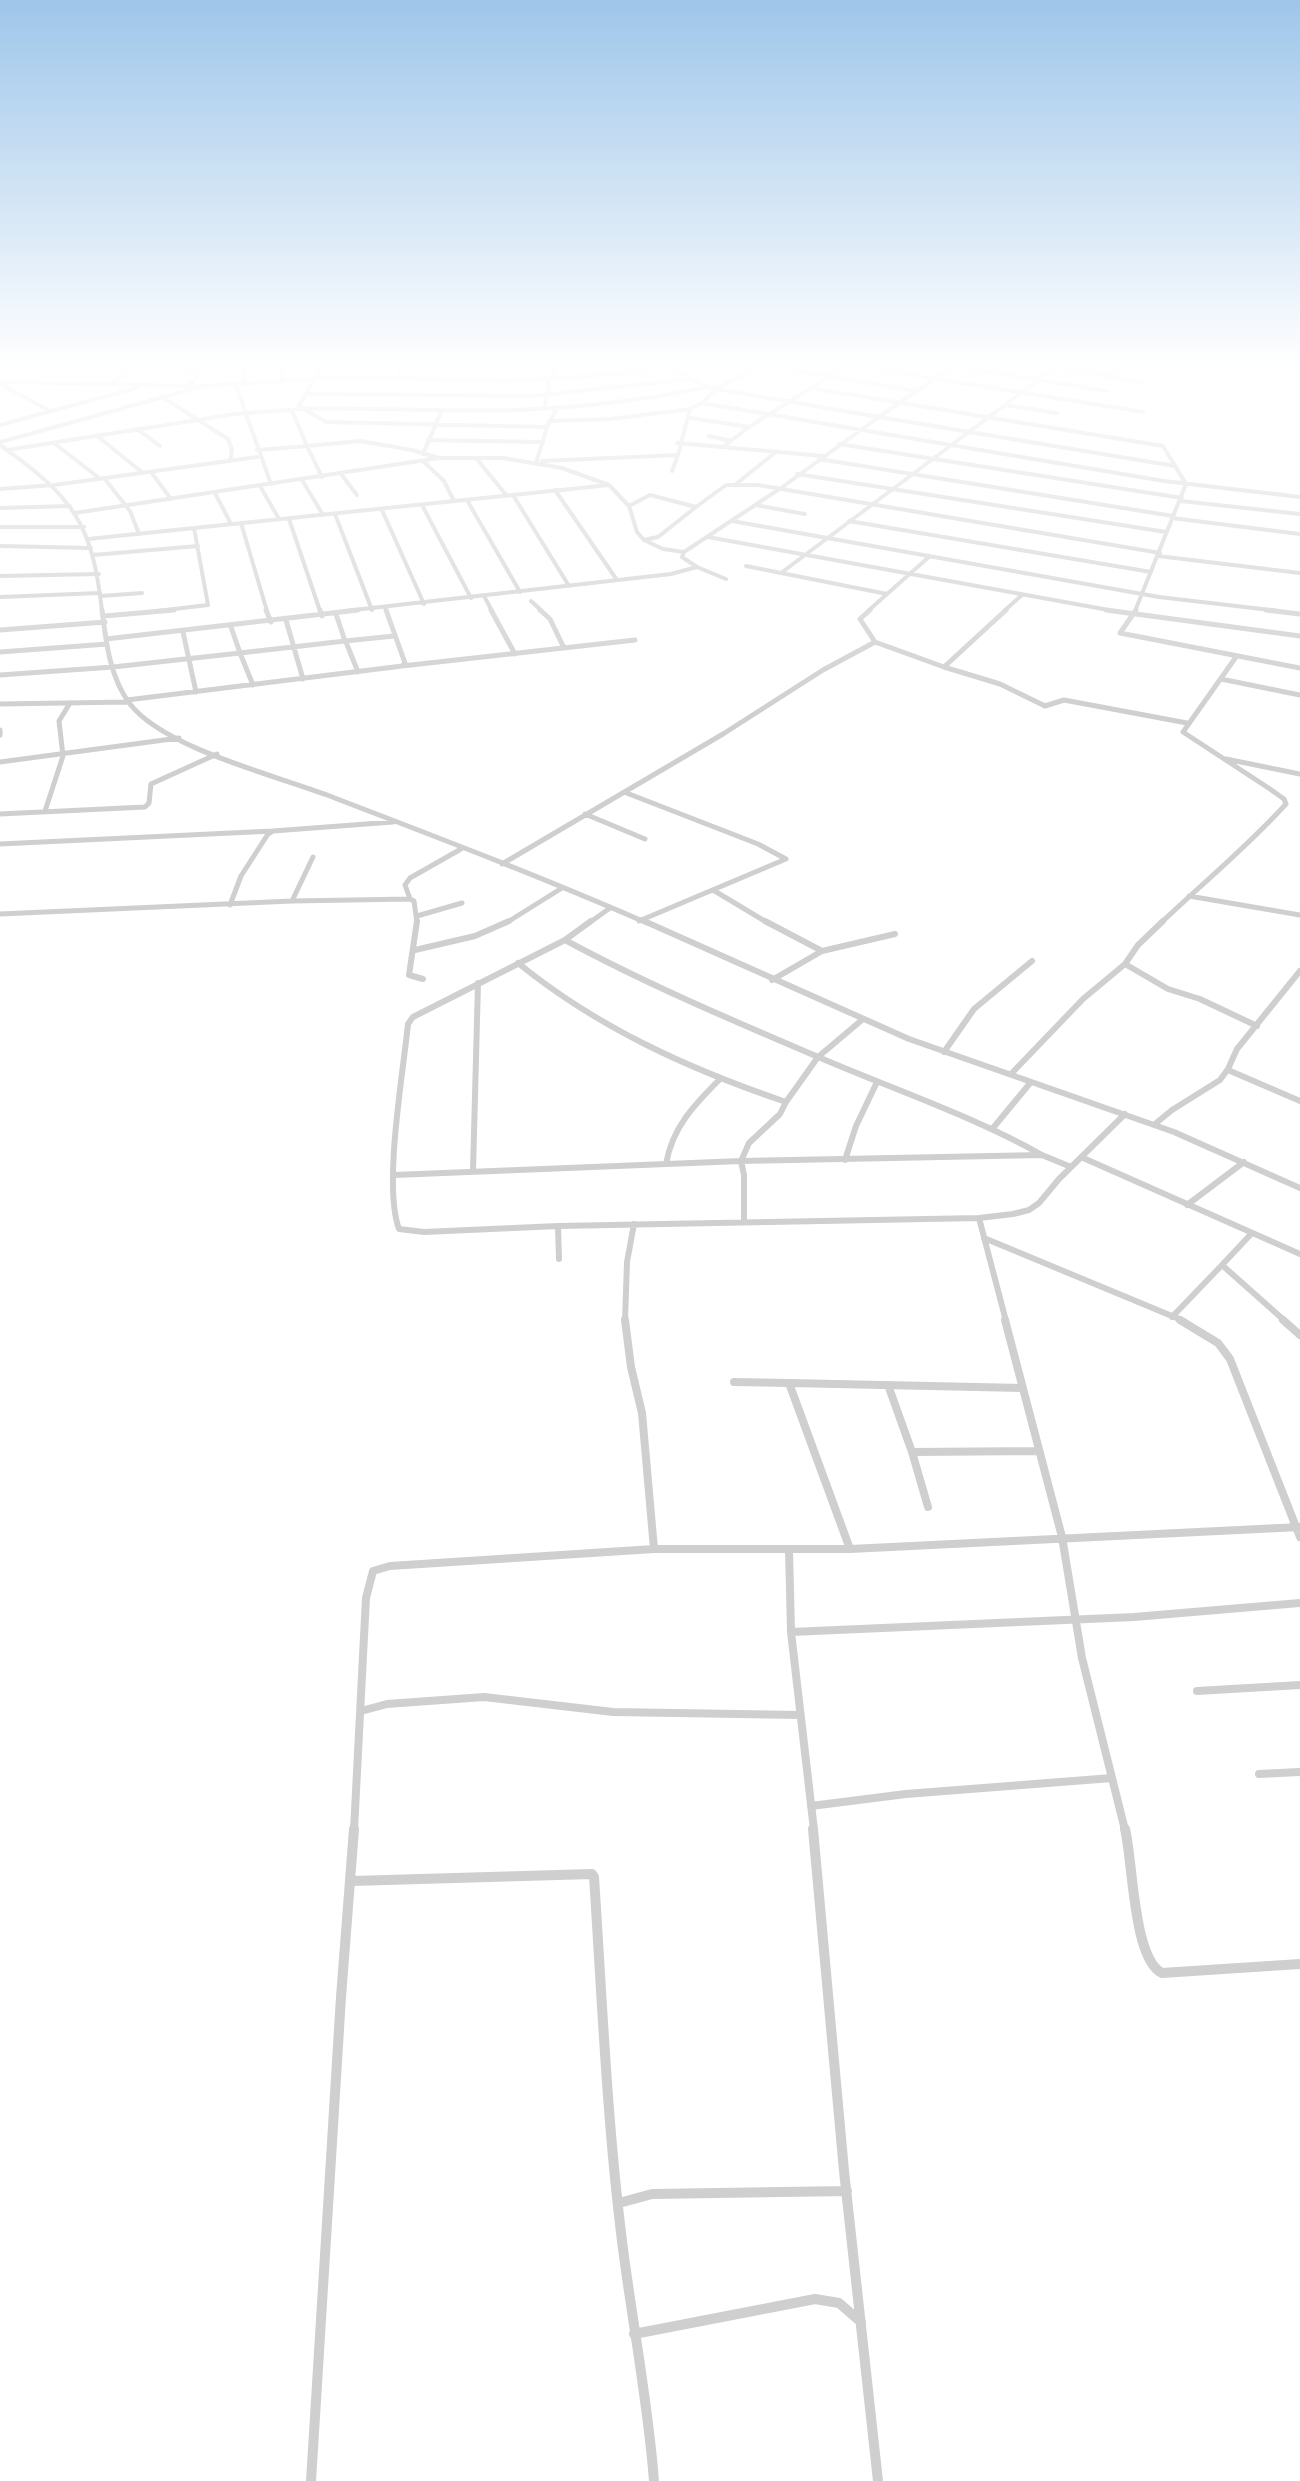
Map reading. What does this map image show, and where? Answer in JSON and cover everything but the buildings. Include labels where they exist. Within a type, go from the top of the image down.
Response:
[{"type":"street","points":[[51,483],[84,527],[99,574],[106,642],[119,687],[127,701],[150,722],[178,738],[562,888],[944,1052],[1155,1124],[1300,1188]]},
{"type":"street","points":[[1,489],[69,483]]},
{"type":"street","points":[[106,483],[127,506],[136,521],[139,534]]},
{"type":"street","points":[[159,483],[171,500]]},
{"type":"street","points":[[75,513],[280,483]]},
{"type":"street","points":[[304,483],[323,515]]},
{"type":"street","points":[[348,483],[357,495]]},
{"type":"street","points":[[445,483],[454,501]]},
{"type":"street","points":[[499,483],[510,495],[569,586]]},
{"type":"street","points":[[603,483],[609,485],[629,506],[637,532],[644,540],[663,549],[684,552],[787,483]]},
{"type":"street","points":[[853,483],[1166,532]]},
{"type":"street","points":[[781,573],[901,483]]},
{"type":"street","points":[[961,483],[1173,517],[1300,534]]},
{"type":"street","points":[[1078,483],[1300,514]]},
{"type":"street","points":[[1179,483],[1300,497]]},
{"type":"street","points":[[644,540],[658,537],[726,485],[736,484],[781,488],[1159,555],[1300,573]]},
{"type":"street","points":[[1186,484],[1133,615],[1119,632],[1300,668]]},
{"type":"street","points":[[88,539],[609,485]]},
{"type":"street","points":[[260,486],[279,519]]},
{"type":"street","points":[[555,490],[600,552],[616,580]]},
{"type":"street","points":[[215,493],[231,524]]},
{"type":"street","points":[[629,506],[650,495],[696,507]]},
{"type":"street","points":[[467,500],[520,592]]},
{"type":"street","points":[[422,505],[471,598]]},
{"type":"street","points":[[755,505],[805,514]]},
{"type":"street","points":[[0,508],[70,506]]},
{"type":"street","points":[[382,510],[392,537],[424,603]]},
{"type":"street","points":[[334,514],[372,610]]},
{"type":"street","points":[[289,519],[322,616]]},
{"type":"street","points":[[732,521],[1142,594],[1300,614]]},
{"type":"street","points":[[849,521],[1152,572]]},
{"type":"street","points":[[241,524],[261,586],[261,598],[271,622]]},
{"type":"street","points":[[0,527],[84,527]]},
{"type":"street","points":[[0,630],[208,605],[194,528]]},
{"type":"street","points":[[708,537],[909,576],[1133,615],[1300,636]]},
{"type":"street","points":[[0,546],[91,548]]},
{"type":"street","points":[[93,555],[198,546]]},
{"type":"street","points":[[684,552],[682,557],[696,567],[726,579]]},
{"type":"street","points":[[930,556],[860,619],[875,642],[1000,684],[1045,706],[1064,700],[1187,723]]},
{"type":"street","points":[[746,566],[887,594]]},
{"type":"street","points":[[0,652],[386,609],[671,574],[696,567]]},
{"type":"street","points":[[0,576],[99,574]]},
{"type":"street","points":[[0,597],[142,593]]},
{"type":"street","points":[[944,667],[1022,595]]},
{"type":"street","points":[[484,596],[515,654]]},
{"type":"street","points":[[531,601],[550,620],[564,648]]},
{"type":"street","points":[[386,609],[405,663],[402,666]]},
{"type":"street","points":[[336,614],[358,672]]},
{"type":"street","points":[[286,620],[303,679]]},
{"type":"street","points":[[231,627],[253,685]]},
{"type":"street","points":[[183,632],[196,692]]},
{"type":"street","points":[[0,675],[113,668],[394,636]]},
{"type":"street","points":[[0,704],[127,701],[402,666],[634,640]]},
{"type":"street","points":[[502,864],[723,734],[823,670],[875,642]]},
{"type":"street","points":[[1011,1074],[1083,999],[1125,964],[1138,945],[1229,858],[1250,844],[1286,804],[1281,797],[1184,734],[1183,730],[1187,723],[1236,657]]},
{"type":"street","points":[[1221,679],[1300,695]]},
{"type":"street","points":[[45,811],[64,753],[57,726],[58,717],[70,703]]},
{"type":"street","points":[[0,730],[0,735]]},
{"type":"street","points":[[0,753],[0,763],[178,738]]},
{"type":"street","points":[[0,814],[145,807],[149,803],[151,784],[217,754]]},
{"type":"street","points":[[1224,759],[1300,774]]},
{"type":"street","points":[[624,792],[758,844],[785,858],[772,867],[639,921]]},
{"type":"street","points":[[585,814],[645,839]]},
{"type":"street","points":[[0,844],[273,831],[394,822]]},
{"type":"street","points":[[230,905],[241,876],[268,834],[273,831]]},
{"type":"street","points":[[423,979],[409,975],[415,950],[417,916],[414,901],[410,899],[405,885],[410,878],[461,849]]},
{"type":"street","points":[[292,901],[313,857]]},
{"type":"street","points":[[415,950],[484,935],[540,905],[562,888]]},
{"type":"street","points":[[713,890],[759,920],[822,951]]},
{"type":"street","points":[[1189,896],[1300,915]]},
{"type":"street","points":[[0,914],[292,901],[410,899]]},
{"type":"street","points":[[417,916],[462,903]]},
{"type":"street","points":[[610,908],[566,940],[413,1017],[408,1024],[394,1175],[393,1221],[399,1229],[407,1232],[633,1224],[978,1218],[1029,1210],[1039,1203],[1071,1167],[1125,1114]]},
{"type":"street","points":[[772,980],[822,951],[895,934]]},
{"type":"street","points":[[566,940],[609,963],[818,1057],[993,1128],[1042,1155],[1071,1167]]},
{"type":"street","points":[[944,1052],[974,1009],[1032,961]]},
{"type":"street","points":[[518,963],[535,979],[588,1013],[663,1054],[719,1080],[786,1102]]},
{"type":"street","points":[[1125,964],[1168,989],[1200,999],[1257,1026]]},
{"type":"street","points":[[1155,1124],[1164,1113],[1205,1089],[1228,1070],[1231,1058],[1300,971]]},
{"type":"street","points":[[473,1171],[478,983]]},
{"type":"street","points":[[744,1222],[744,1175],[741,1161],[749,1143],[780,1114],[818,1057],[863,1019]]},
{"type":"street","points":[[1228,1070],[1300,1101]]},
{"type":"street","points":[[666,1164],[668,1144],[675,1131],[719,1080]]},
{"type":"street","points":[[845,1160],[848,1146],[877,1082]]},
{"type":"street","points":[[993,1128],[1031,1082]]},
{"type":"street","points":[[394,1175],[741,1161],[1042,1155]]},
{"type":"street","points":[[1081,1157],[1300,1254]]},
{"type":"street","points":[[1187,1205],[1244,1162]]},
{"type":"street","points":[[978,1218],[1062,1537],[1082,1658],[1127,1837],[1143,1949],[1152,1969],[1162,1973],[1300,1964]]},
{"type":"street","points":[[633,1224],[627,1262],[624,1313],[642,1413],[654,1549]]},
{"type":"street","points":[[558,1226],[559,1258]]},
{"type":"street","points":[[1172,1317],[1252,1233]]},
{"type":"street","points":[[984,1238],[1191,1324],[1218,1343],[1230,1359],[1300,1537]]},
{"type":"street","points":[[1222,1265],[1300,1335]]},
{"type":"street","points":[[734,1382],[1023,1388]]},
{"type":"street","points":[[789,1383],[850,1549]]},
{"type":"street","points":[[888,1385],[912,1452],[928,1507]]},
{"type":"street","points":[[912,1452],[1039,1451]]},
{"type":"street","points":[[311,2481],[341,1997],[352,1881],[366,1598],[373,1571],[390,1566],[654,1549],[703,1547],[850,1549],[1298,1527]]},
{"type":"street","points":[[789,1549],[791,1632],[811,1806],[847,2191],[878,2481]]},
{"type":"street","points":[[791,1632],[1076,1619],[1300,1603]]},
{"type":"street","points":[[1197,1691],[1300,1685]]},
{"type":"street","points":[[361,1711],[387,1704],[484,1697],[613,1712],[800,1715]]},
{"type":"street","points":[[1258,1774],[1300,1772]]},
{"type":"street","points":[[811,1806],[906,1794],[1112,1778]]},
{"type":"street","points":[[352,1881],[526,1877],[577,1873],[587,1873],[594,1877],[603,2024],[619,2203],[634,2334],[651,2442],[654,2481]]},
{"type":"street","points":[[619,2203],[652,2194],[847,2191]]},
{"type":"street","points":[[634,2334],[814,2299],[839,2303],[861,2322]]}]
